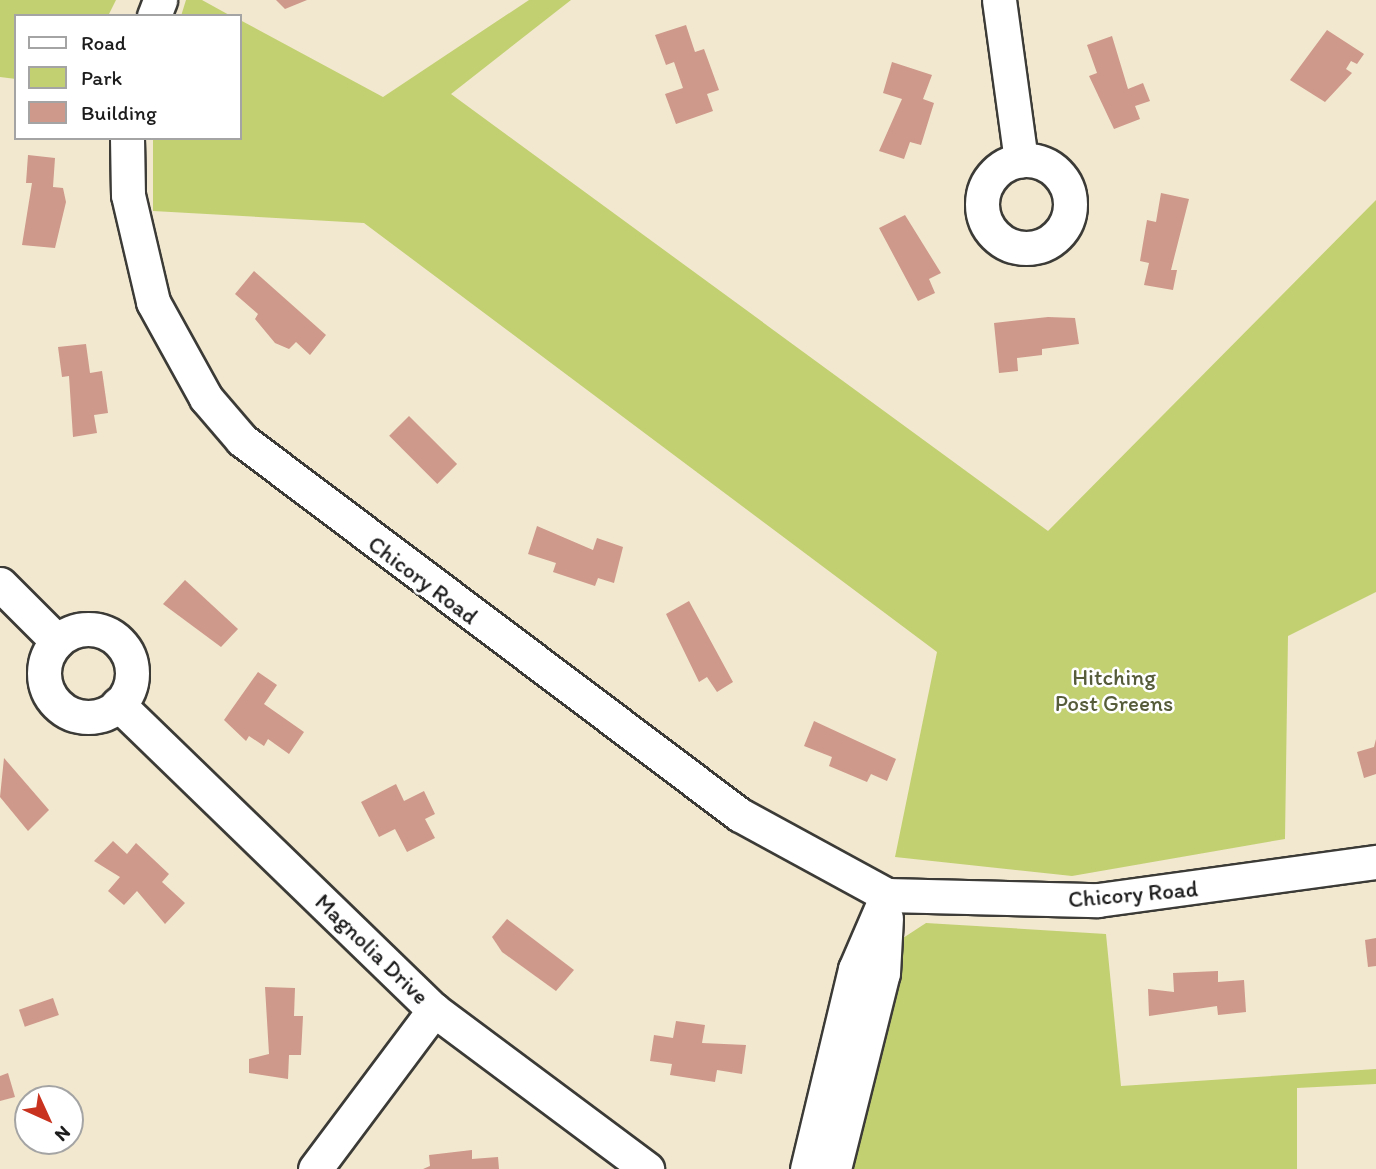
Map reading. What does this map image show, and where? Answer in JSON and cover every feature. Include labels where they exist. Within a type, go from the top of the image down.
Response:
[{"type":"street","points":[[999,0],[1021,160]]},
{"type":"street","name":"Chicory Road","points":[[127,140],[131,209],[153,302],[184,363],[242,440],[740,815],[887,895],[1098,900],[1376,862]]},
{"type":"street","points":[[0,584],[57,641]]},
{"type":"street","points":[[91,629],[123,646],[131,680],[118,704],[94,716],[60,706],[44,674],[57,641],[91,629]]},
{"type":"street","name":"Magnolia Drive","points":[[118,704],[434,1010],[647,1169]]},
{"type":"street","points":[[807,1169],[855,969],[887,895]]},
{"type":"street","points":[[834,1169],[883,973],[887,895]]},
{"type":"street","points":[[315,1169],[434,1010]]},
{"type":"green space","points":[[0,0],[116,0],[109,14],[14,14],[14,79],[0,77]]},
{"type":"green space","points":[[186,0],[202,0],[227,14],[182,14]]},
{"type":"green space","name":"Hitching Post Greens","points":[[529,0],[571,0],[451,94],[1048,531],[1376,200],[1376,592],[1288,636],[1285,839],[1072,876],[895,857],[937,652],[364,223],[153,211],[153,140],[242,140],[242,21],[383,97]]},
{"type":"green space","points":[[926,923],[1106,934],[1121,1086],[1376,1069],[1376,1084],[1297,1088],[1297,1169],[843,1169],[900,940]]},
{"type":"building","points":[[276,0],[307,0],[285,9]]},
{"type":"building","points":[[686,25],[695,52],[704,49],[719,90],[707,94],[713,111],[676,124],[665,94],[683,88],[674,62],[666,65],[655,35]]},
{"type":"building","points":[[1327,30],[1364,54],[1357,64],[1351,61],[1346,69],[1352,73],[1325,102],[1290,80]]},
{"type":"building","points":[[1112,36],[1128,89],[1143,83],[1150,101],[1135,106],[1140,119],[1114,129],[1089,76],[1097,73],[1087,45]]},
{"type":"building","points":[[892,62],[932,75],[923,99],[934,103],[921,145],[910,142],[904,159],[879,151],[902,99],[883,93]]},
{"type":"building","points":[[28,155],[55,158],[53,187],[63,188],[66,202],[55,248],[22,245],[32,183],[26,183]]},
{"type":"building","points":[[1161,193],[1189,199],[1171,270],[1177,270],[1173,290],[1144,285],[1149,263],[1140,261],[1147,220],[1156,222]]},
{"type":"building","points":[[905,215],[941,273],[929,279],[935,293],[918,301],[879,228]]},
{"type":"building","points":[[254,271],[326,335],[310,355],[296,342],[289,349],[275,343],[255,319],[258,314],[235,294]]},
{"type":"building","points":[[1048,317],[1075,318],[1079,344],[1042,349],[1042,355],[1017,358],[1018,371],[999,373],[994,323]]},
{"type":"building","points":[[86,344],[90,373],[102,371],[108,413],[94,415],[97,433],[73,437],[69,376],[62,377],[58,347]]},
{"type":"building","points":[[409,416],[457,464],[437,484],[389,436]]},
{"type":"building","points":[[537,526],[593,550],[597,538],[623,547],[614,583],[598,578],[595,586],[553,572],[556,563],[528,554]]},
{"type":"building","points":[[185,580],[238,629],[221,647],[163,604]]},
{"type":"building","points":[[689,601],[733,682],[717,692],[707,677],[699,682],[666,614]]},
{"type":"building","points":[[258,672],[277,685],[264,704],[304,732],[289,754],[268,739],[264,746],[249,736],[246,741],[224,720]]},
{"type":"building","points":[[814,721],[896,759],[887,781],[871,774],[867,782],[829,766],[832,757],[804,746]]},
{"type":"building","points":[[1376,739],[1376,774],[1364,778],[1357,752],[1374,747]]},
{"type":"building","points":[[4,758],[49,810],[28,831],[0,797]]},
{"type":"building","points":[[396,784],[404,801],[424,791],[435,814],[425,819],[435,838],[407,852],[395,829],[379,837],[361,802]]},
{"type":"building","points":[[113,841],[127,854],[136,843],[169,874],[162,882],[185,903],[165,924],[137,891],[124,905],[108,891],[120,877],[94,861]]},
{"type":"building","points":[[507,919],[574,970],[556,991],[502,952],[492,937]]},
{"type":"building","points":[[1376,938],[1376,966],[1368,967],[1365,940]]},
{"type":"building","points":[[1218,971],[1218,982],[1244,980],[1246,1012],[1218,1015],[1217,1006],[1149,1016],[1148,989],[1174,992],[1173,973]]},
{"type":"building","points":[[265,987],[295,988],[294,1016],[303,1016],[301,1055],[289,1055],[288,1079],[249,1073],[249,1059],[269,1054]]},
{"type":"building","points":[[53,998],[59,1015],[25,1027],[19,1010]]},
{"type":"building","points":[[676,1021],[705,1025],[702,1043],[746,1045],[742,1074],[717,1070],[715,1082],[670,1075],[672,1064],[650,1061],[654,1035],[673,1038]]},
{"type":"building","points":[[8,1073],[14,1097],[0,1101],[0,1076]]},
{"type":"building","points":[[472,1150],[472,1159],[498,1157],[499,1169],[423,1169],[430,1166],[429,1155]]}]
